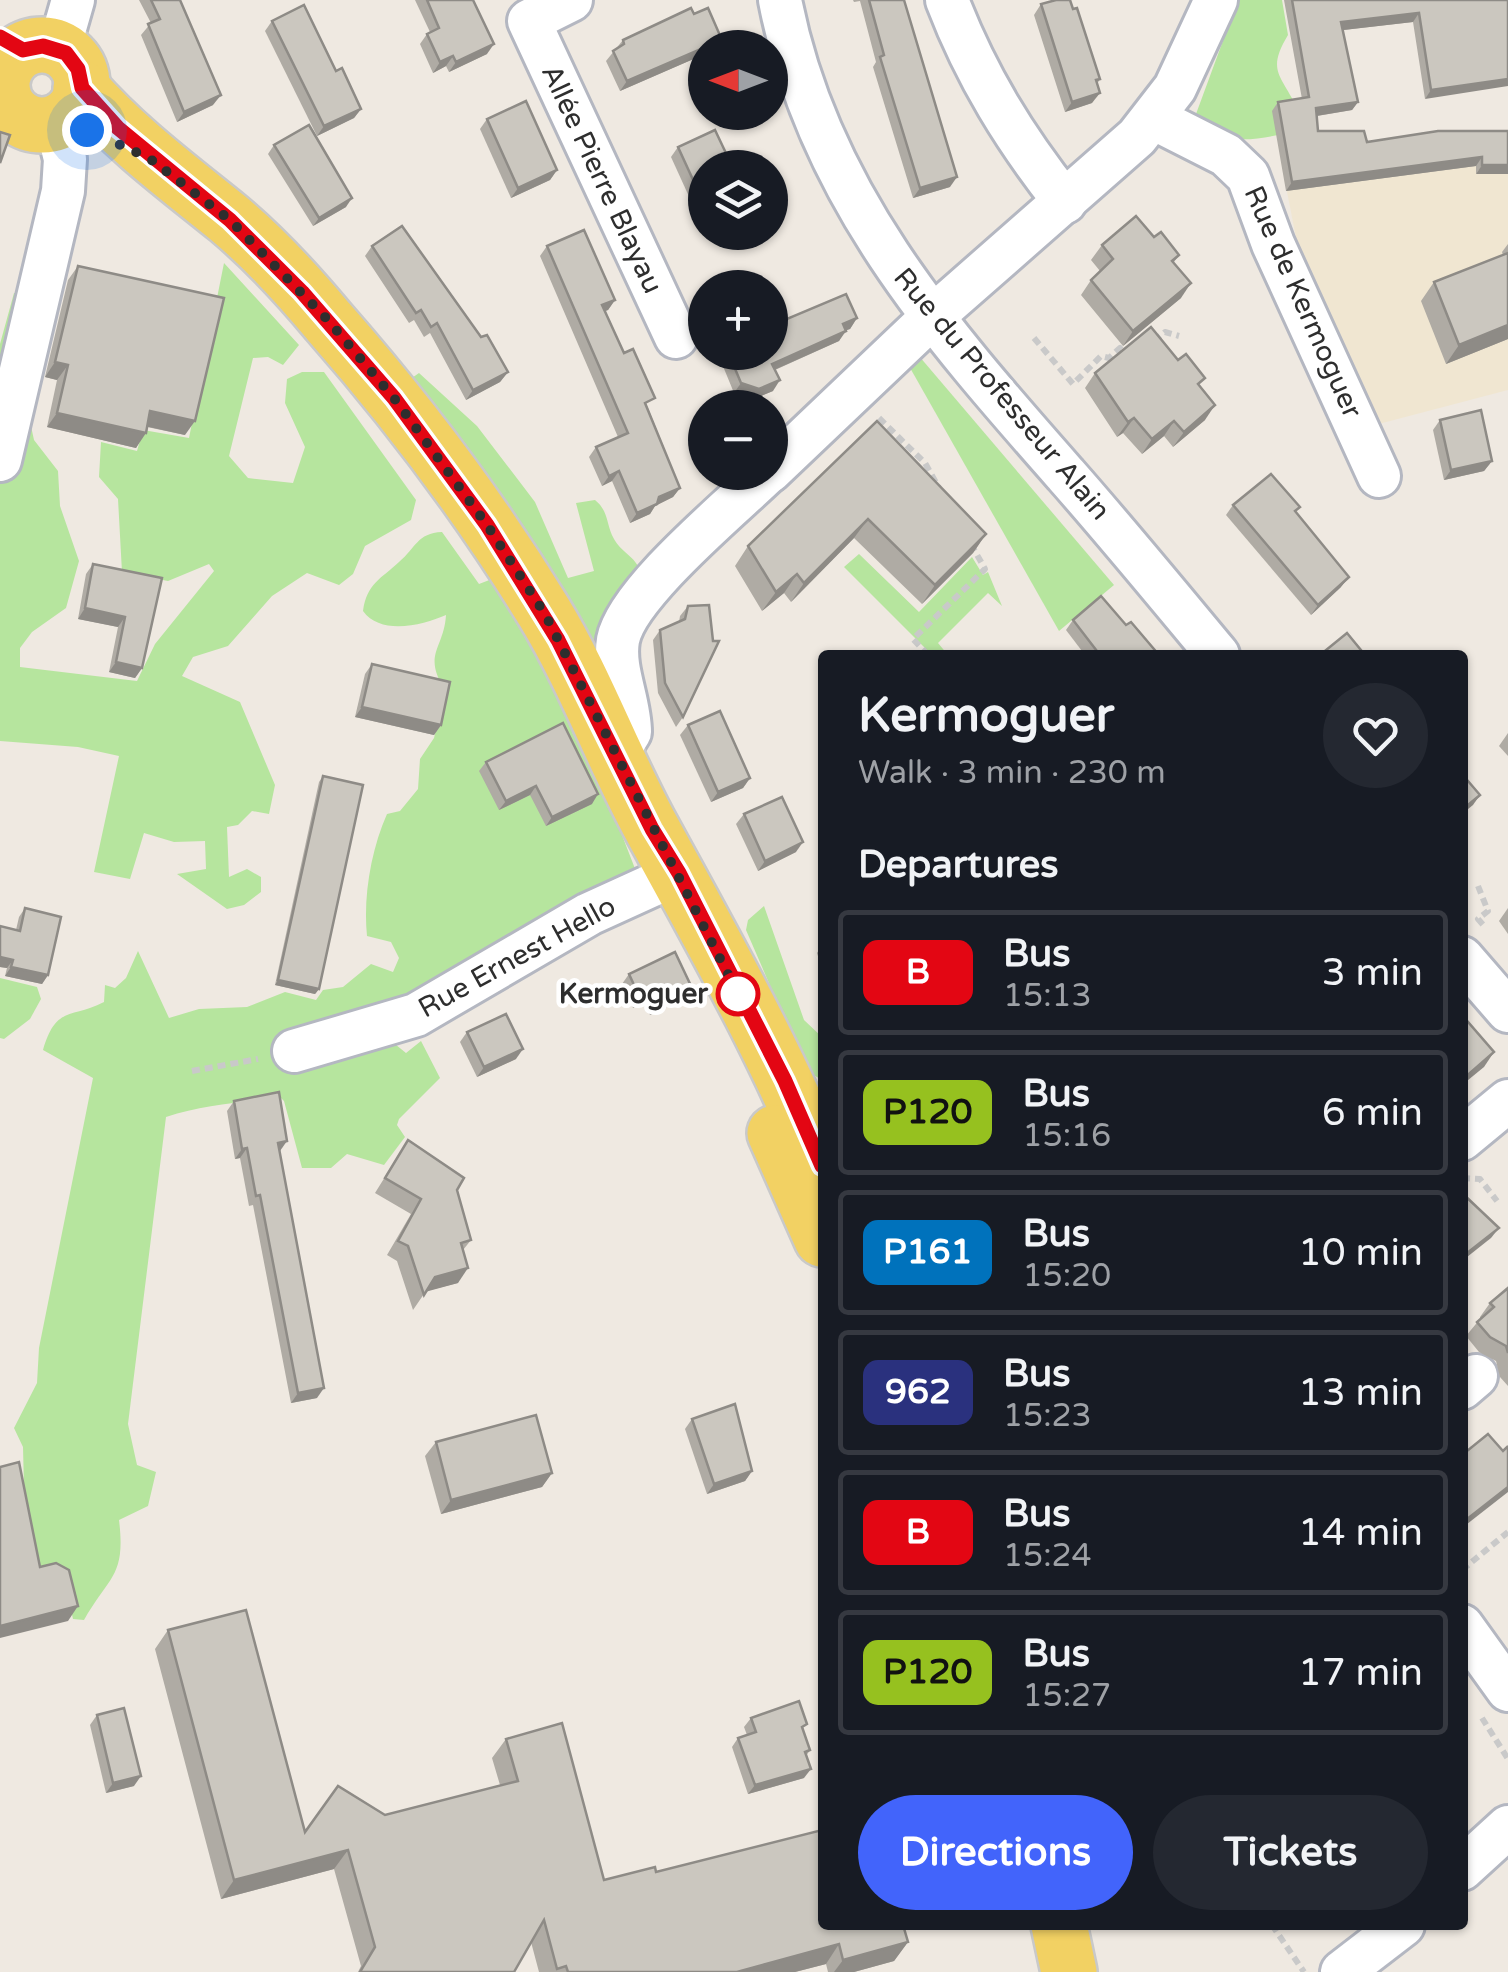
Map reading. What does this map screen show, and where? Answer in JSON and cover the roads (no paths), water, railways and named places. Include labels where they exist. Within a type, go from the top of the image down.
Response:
[{"type":"main road","points":[[40,72],[252,241],[326,318],[394,398],[487,525],[545,614],[807,1138],[818,1212]]},
{"type":"main road","points":[[1060,1930],[1069,1972]]},
{"type":"street","name":"Allée Pierre Blayau","points":[[571,0],[525,10],[676,337]]},
{"type":"street","name":"Rue du Professeur Alain","points":[[780,0],[794,68],[832,162],[883,248],[932,316],[1214,650]]},
{"type":"street","points":[[947,0],[973,64],[1006,124],[1065,202]]},
{"type":"street","points":[[788,454],[932,316],[1065,202],[1153,118],[1183,72],[1216,0]]},
{"type":"street","points":[[0,460],[63,192],[65,159],[40,72]]},
{"type":"street","name":"Rue de Kermoguer","points":[[1153,118],[1226,155],[1248,176],[1274,244],[1380,476]]},
{"type":"street","points":[[616,754],[630,732],[618,656],[623,624],[653,585],[751,490]]},
{"type":"street","name":"Rue Ernest Hello","points":[[294,1051],[416,1015],[589,914],[666,860]]},
{"type":"street","points":[[1475,945],[1508,1011]]},
{"type":"street","points":[[1468,1134],[1508,1101]]},
{"type":"street","points":[[1468,1641],[1490,1696]]},
{"type":"street","points":[[1468,1864],[1508,1827]]},
{"type":"street","points":[[1342,1972],[1397,1930]]},
{"type":"place","name":"Kermoguer","points":[[738,994]]}]
